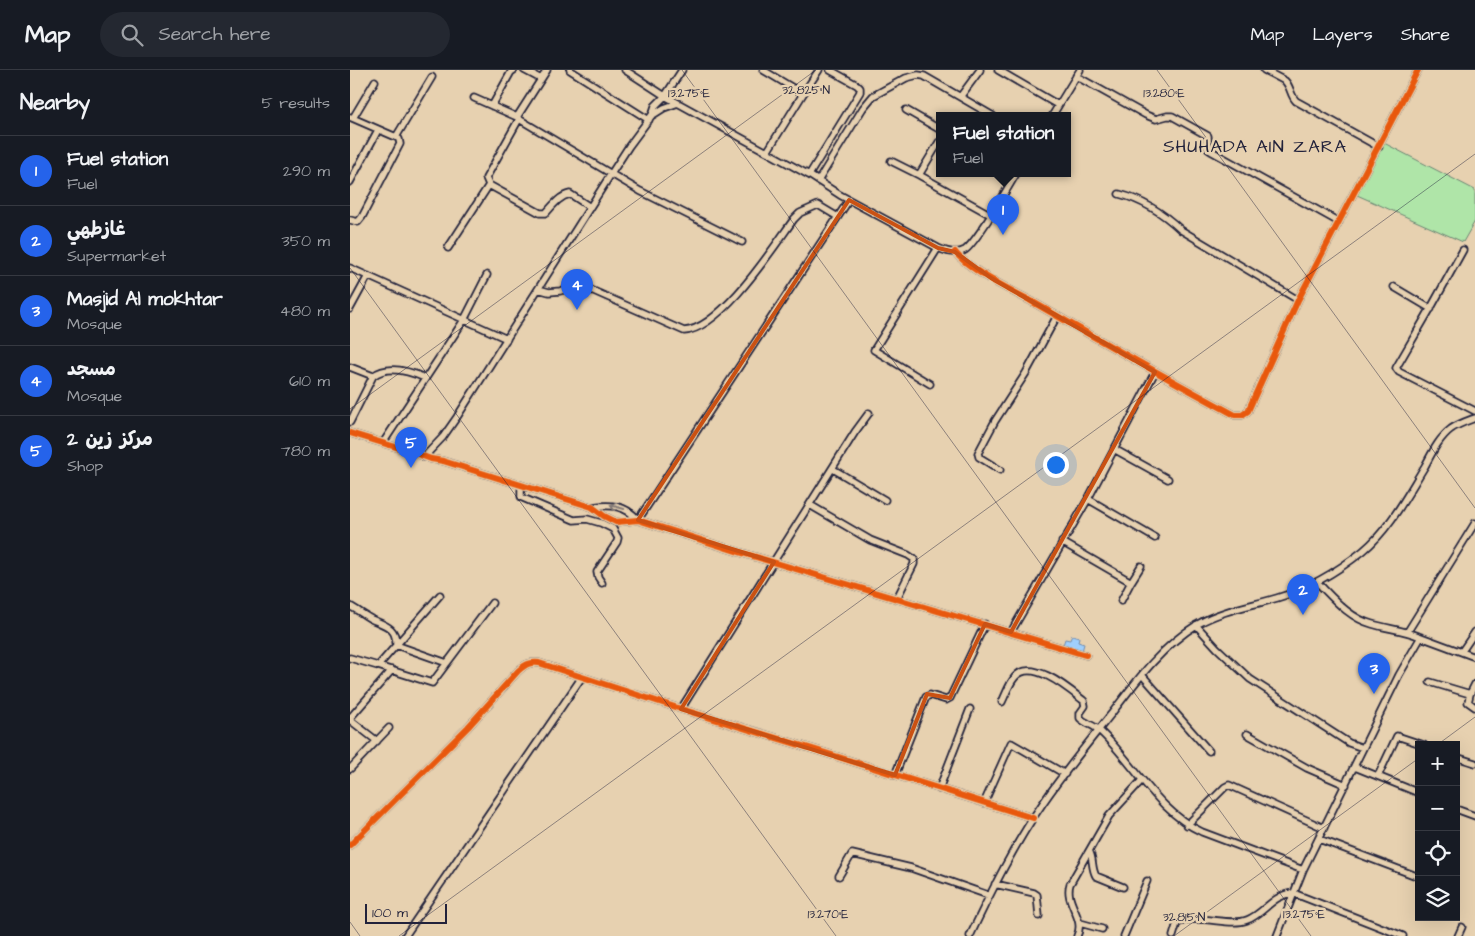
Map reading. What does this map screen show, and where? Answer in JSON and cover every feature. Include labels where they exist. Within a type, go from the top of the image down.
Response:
[{"type":"street","points":[[492,106],[511,72],[514,70]]},
{"type":"street","points":[[524,70],[541,79]]},
{"type":"street","points":[[547,70],[518,118],[486,178],[489,185],[540,213],[546,213],[558,200],[570,194],[590,207]]},
{"type":"street","points":[[570,70],[651,118]]},
{"type":"street","points":[[625,70],[665,96],[849,200],[948,252],[959,252],[968,248],[1014,177]]},
{"type":"street","points":[[651,118],[655,106],[665,96],[682,70]]},
{"type":"street","points":[[763,70],[803,94]]},
{"type":"street","points":[[767,152],[819,70]]},
{"type":"street","points":[[809,176],[860,92],[857,84],[830,70]]},
{"type":"street","points":[[960,97],[980,70]]},
{"type":"street","points":[[998,70],[1058,105]]},
{"type":"street","points":[[1054,112],[1080,70]]},
{"type":"street","points":[[1264,70],[1286,81],[1291,96],[1296,101],[1379,147]]},
{"type":"street","points":[[955,252],[961,260],[1155,372],[1242,416],[1248,411],[1298,300],[1418,70]]},
{"type":"street","points":[[818,181],[863,108],[873,96],[906,78],[918,75],[924,76],[986,112]]},
{"type":"street","points":[[1076,76],[1156,119],[1172,116],[1208,136],[1208,149],[1210,151],[1339,222]]},
{"type":"street","points":[[396,137],[432,77]]},
{"type":"street","points":[[350,220],[358,222],[362,217],[400,144],[399,139],[396,137],[352,117],[375,80]]},
{"type":"street","points":[[474,98],[518,118],[648,195],[742,242]]},
{"type":"street","points":[[424,457],[443,437],[630,146],[651,118],[664,108],[678,103]]},
{"type":"street","points":[[906,110],[936,127]]},
{"type":"street","points":[[350,182],[352,174],[378,130]]},
{"type":"street","points":[[919,175],[936,147]]},
{"type":"street","points":[[891,161],[990,215]]},
{"type":"street","points":[[448,248],[489,185]]},
{"type":"street","points":[[1119,194],[1136,198],[1168,218],[1181,230],[1298,300]]},
{"type":"street","points":[[638,520],[849,200]]},
{"type":"street","points":[[538,289],[549,292],[560,291],[580,285],[684,331],[689,330],[711,318],[729,302],[800,213],[818,204],[838,216]]},
{"type":"street","points":[[930,384],[874,350],[938,248]]},
{"type":"street","points":[[1462,250],[1396,366],[1397,370],[1474,408]]},
{"type":"street","points":[[350,268],[507,340]]},
{"type":"street","points":[[383,443],[464,320],[487,275]]},
{"type":"street","points":[[350,309],[368,276]]},
{"type":"street","points":[[1394,286],[1430,309]]},
{"type":"street","points":[[1000,470],[978,457],[978,453],[992,426],[1026,373],[1057,316]]},
{"type":"street","points":[[350,367],[373,376]]},
{"type":"street","points":[[350,422],[373,376],[385,370],[403,371],[425,378]]},
{"type":"street","points":[[1011,632],[1088,499],[1155,372]]},
{"type":"street","points":[[682,709],[869,413]]},
{"type":"street","points":[[970,936],[988,896],[1033,818],[1142,675],[1170,644],[1196,625],[1216,615],[1278,597],[1317,582],[1363,550],[1380,535],[1401,506],[1440,440],[1451,429],[1475,418]]},
{"type":"street","points":[[350,433],[424,457],[592,506],[614,505],[632,513],[638,520]]},
{"type":"street","points":[[1114,450],[1168,479]]},
{"type":"street","points":[[833,469],[885,500]]},
{"type":"street","points":[[521,485],[520,497],[574,520],[587,519],[602,523],[616,533],[618,538],[597,572],[602,583]]},
{"type":"street","points":[[1088,499],[1155,538]]},
{"type":"street","points":[[592,506],[604,516],[616,522],[638,520],[1086,655]]},
{"type":"street","points":[[810,506],[870,540],[914,559],[914,564],[897,598]]},
{"type":"street","points":[[1408,631],[1475,523]]},
{"type":"street","points":[[1062,542],[1131,582]]},
{"type":"street","points":[[1121,601],[1141,566]]},
{"type":"street","points":[[1317,582],[1348,612],[1358,619],[1386,628],[1408,631],[1475,657]]},
{"type":"street","points":[[378,666],[440,595]]},
{"type":"street","points":[[350,658],[432,683],[492,603]]},
{"type":"street","points":[[350,606],[390,627],[395,636],[396,645]]},
{"type":"street","points":[[895,775],[926,697],[930,695],[946,700],[950,698],[985,624]]},
{"type":"street","points":[[1196,625],[1250,679],[1349,743],[1363,748]]},
{"type":"street","points":[[1462,651],[1475,632]]},
{"type":"street","points":[[1277,936],[1303,870],[1399,675],[1421,637]]},
{"type":"street","points":[[396,645],[447,663]]},
{"type":"street","points":[[350,845],[468,727],[526,664],[531,662],[1033,818]]},
{"type":"street","points":[[377,741],[350,719],[392,670]]},
{"type":"street","points":[[1002,702],[1016,676],[1029,670],[1054,678],[1084,701],[1085,706],[1080,713],[1080,718],[1099,730],[1162,803],[1187,825],[1303,870]]},
{"type":"street","points":[[1142,675],[1209,751]]},
{"type":"street","points":[[405,936],[582,677]]},
{"type":"street","points":[[1430,682],[1470,694]]},
{"type":"street","points":[[1475,684],[1468,702],[1475,707]]},
{"type":"street","points":[[940,789],[970,709]]},
{"type":"street","points":[[350,768],[389,728]]},
{"type":"street","points":[[1247,734],[1307,768],[1346,785]]},
{"type":"street","points":[[1378,776],[1397,736],[1415,742]]},
{"type":"street","points":[[984,803],[1010,742],[1065,774]]},
{"type":"street","points":[[1460,757],[1475,763]]},
{"type":"street","points":[[1355,767],[1415,791]]},
{"type":"street","points":[[1077,936],[1080,930],[1080,923],[1072,905],[1069,888],[1109,816],[1142,780]]},
{"type":"street","points":[[1187,825],[1229,785],[1324,828]]},
{"type":"street","points":[[1460,810],[1475,816]]},
{"type":"street","points":[[1319,839],[1416,876]]},
{"type":"street","points":[[1090,851],[1096,876],[1123,887]]},
{"type":"street","points":[[839,876],[852,854],[911,868],[988,896]]},
{"type":"street","points":[[1124,936],[1147,881]]},
{"type":"street","points":[[995,884],[1037,895],[1039,916]]},
{"type":"street","points":[[1173,936],[1177,923],[1182,921],[1201,919],[1247,920],[1278,898],[1285,894],[1293,893],[1403,936]]},
{"type":"street","points":[[1080,923],[1102,929]]},
{"type":"street","points":[[1458,936],[1462,927]]},
{"type":"highlighted area","points":[[849,200],[938,248],[955,252],[991,278],[1155,372],[1011,632],[985,624],[950,698],[927,694],[895,775],[681,709],[774,562],[638,520]]},
{"type":"green space","points":[[1384,143],[1475,190],[1475,221],[1463,242],[1357,195]]},
{"type":"water","points":[[1072,635],[1079,637],[1078,642],[1084,644],[1082,651],[1063,645],[1065,639],[1070,640]]},
{"type":"cycle path","points":[[955,252],[970,266],[990,279],[1209,401],[1235,415],[1242,415],[1248,411],[1298,300],[1418,70]]},
{"type":"cycle path","points":[[350,433],[592,507],[616,522],[638,520],[1086,655]]},
{"type":"cycle path","points":[[350,845],[468,727],[518,671],[527,664],[532,663],[539,663],[1033,818]]},
{"type":"place","name":"Fuel station","points":[[1003,235]]},
{"type":"place","name":"مسجد","points":[[577,310]]},
{"type":"place","name":"مركز زين 2","points":[[411,468]]},
{"type":"place","name":"غازطهي","points":[[1303,615]]},
{"type":"place","name":"Masjid Al mokhtar","points":[[1374,694]]},
{"type":"district","name":"SHUHADA AIN ZARA","points":[[1255,146]]}]
